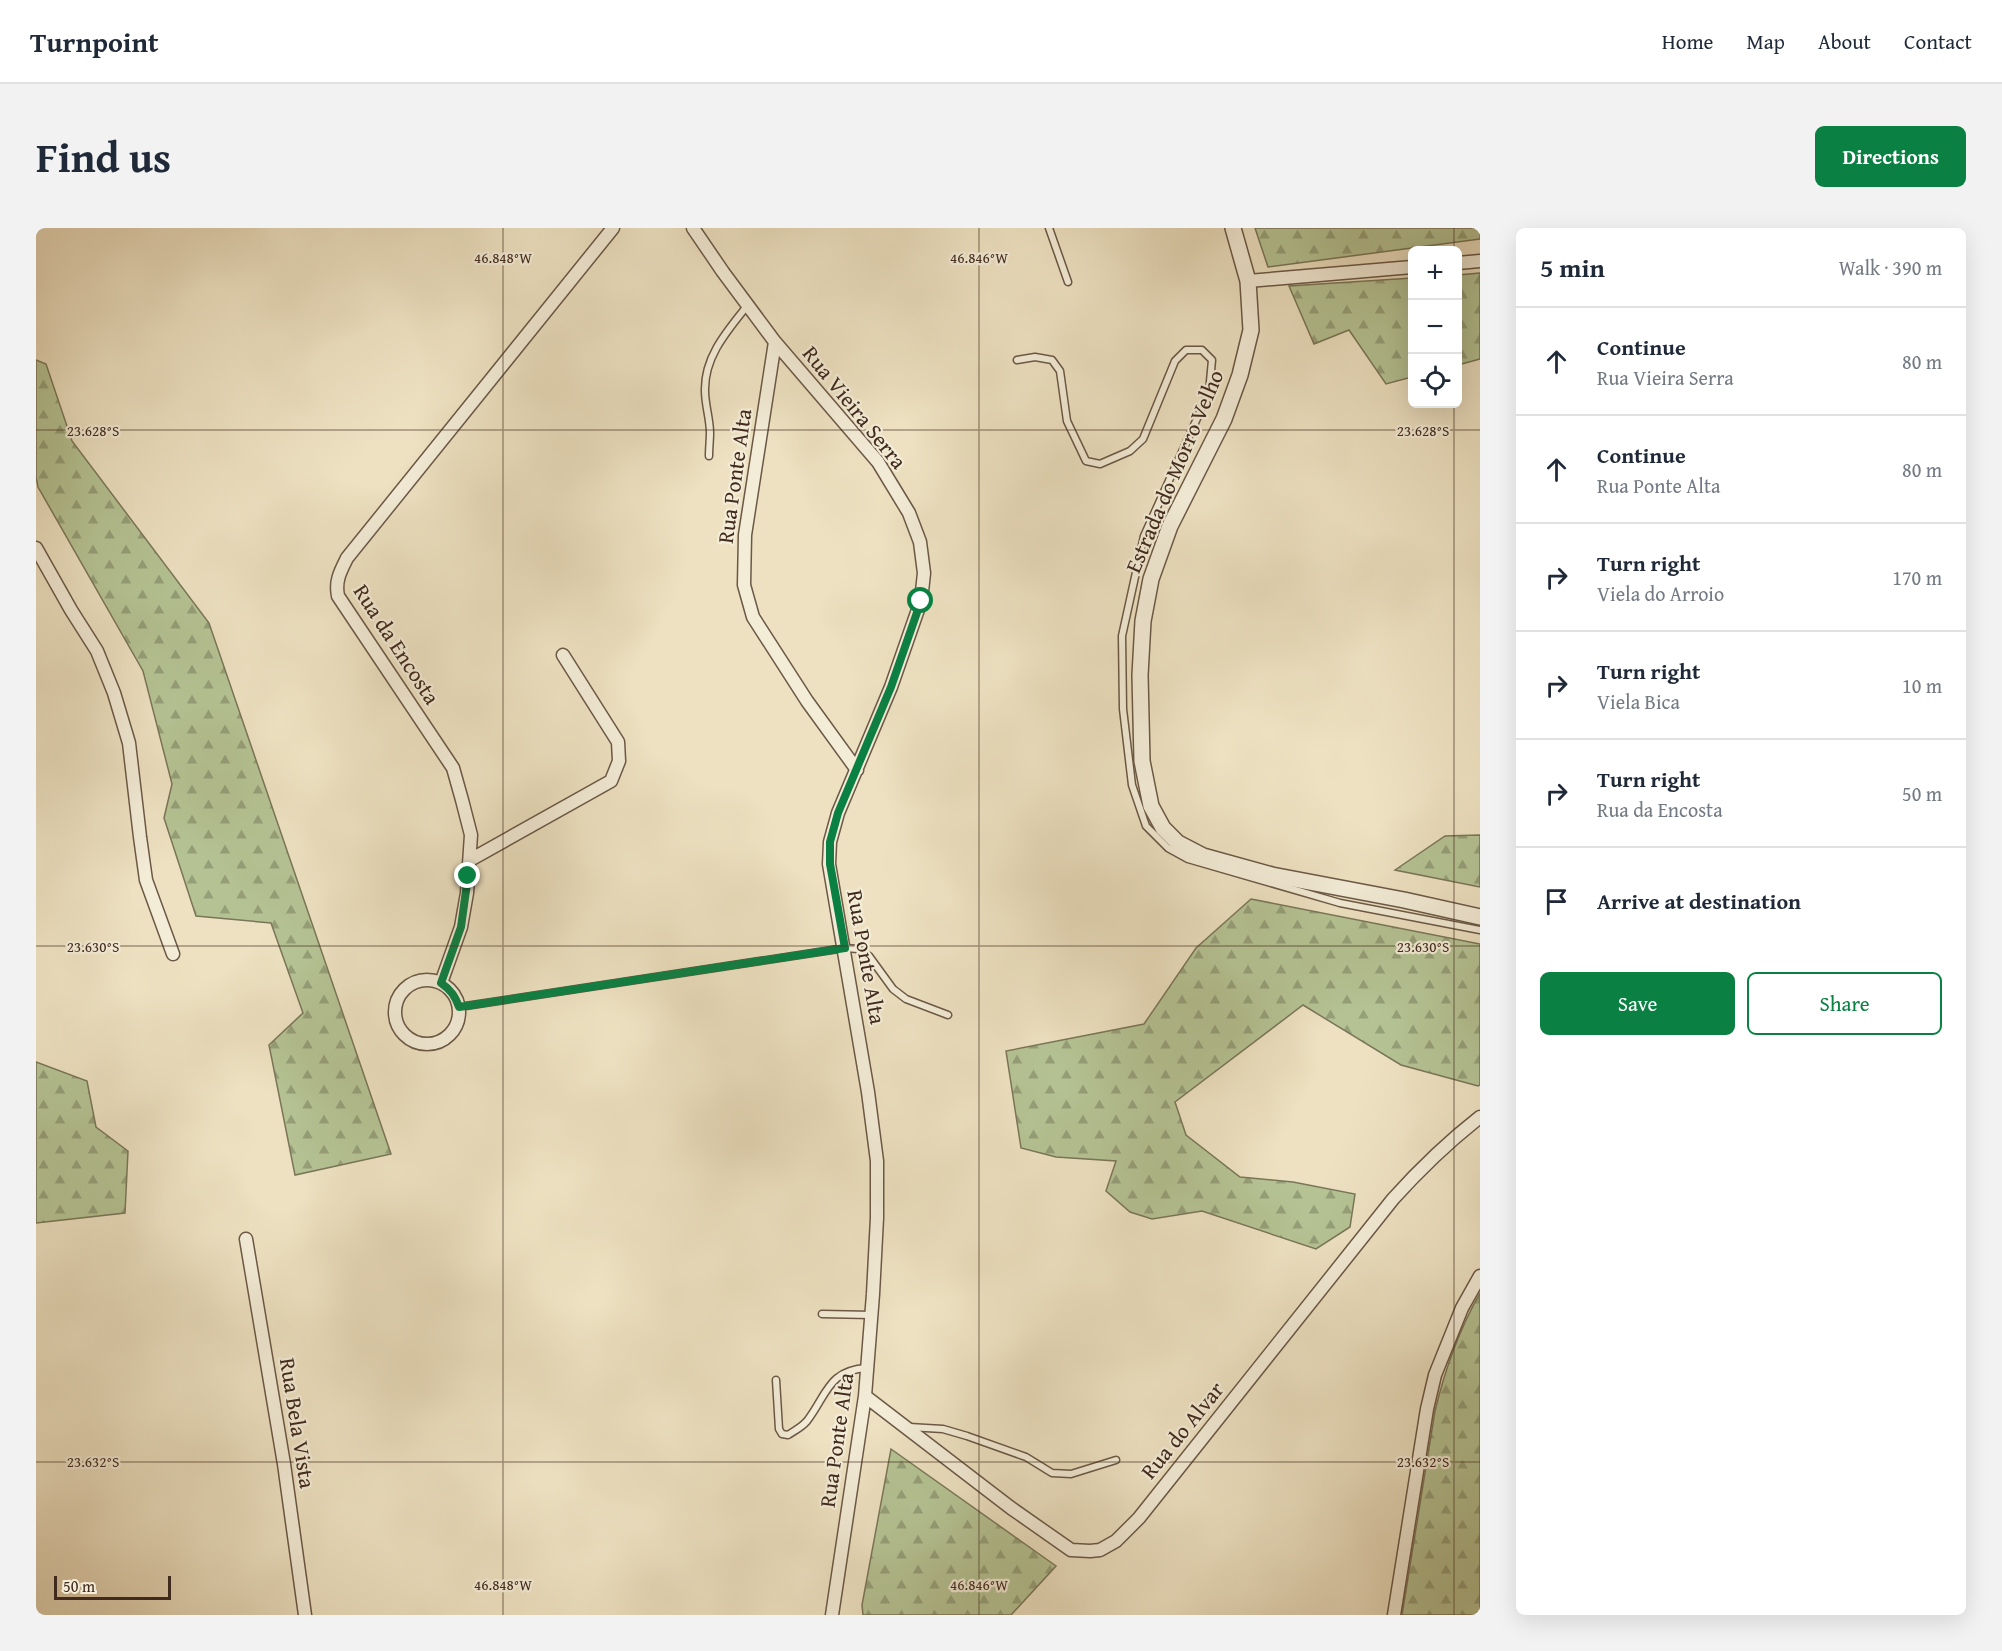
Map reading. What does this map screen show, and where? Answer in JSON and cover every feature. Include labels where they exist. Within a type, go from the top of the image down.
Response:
[{"type":"street","name":"Rua da Encosta","points":[[441,983],[461,927],[471,835],[453,768],[338,596],[336,586],[338,574],[347,558],[613,228]]},
{"type":"street","name":"Rua Vieira Serra","points":[[693,228],[775,342],[878,462],[909,513],[920,542],[924,573],[921,601],[891,687],[856,770]]},
{"type":"street","name":"Estrada do Morro Velho","points":[[1233,228],[1248,281],[1251,330],[1240,375],[1224,419],[1170,526],[1151,579],[1143,621],[1140,675],[1142,761],[1151,806],[1163,828],[1178,843],[1203,856],[1272,875],[1480,917]]},
{"type":"street","points":[[1462,263],[1480,261]]},
{"type":"street","points":[[1248,281],[1408,267]]},
{"type":"street","name":"Rua Ponte Alta","points":[[775,342],[745,535],[744,585],[753,617],[807,701],[856,770],[838,813],[830,842],[830,864],[868,1092],[877,1161],[877,1218],[865,1396],[832,1615]]},
{"type":"street","points":[[36,548],[97,651],[114,693],[129,743],[147,880],[173,954]]},
{"type":"street","points":[[470,860],[611,781],[619,761],[618,742],[563,655]]},
{"type":"street","points":[[429,980],[441,983],[456,997],[459,1007],[458,1020],[453,1031],[444,1039],[433,1044],[421,1044],[409,1040],[400,1031],[395,1020],[394,1008],[398,996],[406,987],[417,981],[429,980]]},
{"type":"street","name":"Rua do Alvar","points":[[865,1396],[1011,1508],[1071,1550],[1100,1550],[1116,1541],[1139,1518],[1419,1169],[1480,1117]]},
{"type":"street","name":"Rua Bela Vista","points":[[246,1239],[284,1464],[305,1615]]},
{"type":"street","points":[[1394,1615],[1427,1409],[1435,1375],[1462,1308],[1480,1276]]},
{"type":"lane","points":[[1049,228],[1068,282]]},
{"type":"lane","points":[[708,456],[710,432],[704,390],[705,376],[723,334],[747,306]]},
{"type":"lane","points":[[1017,360],[1035,357],[1052,360],[1060,371],[1067,422],[1086,461],[1100,464],[1130,451],[1143,439],[1174,361],[1186,350],[1202,350],[1212,360],[1209,392],[1144,536],[1122,636],[1123,709],[1132,785],[1146,826],[1168,848],[1188,859],[1340,903],[1480,930]]},
{"type":"lane","points":[[459,1007],[845,948],[858,950],[869,956],[893,989],[906,999],[948,1015]]},
{"type":"lane","points":[[822,1314],[872,1315]]},
{"type":"lane","points":[[776,1380],[779,1429],[782,1434],[788,1435],[806,1423],[831,1383],[850,1369],[867,1368]]},
{"type":"lane","points":[[905,1427],[943,1429],[959,1433],[1026,1456],[1052,1473],[1071,1474],[1116,1460]]},
{"type":"green space","points":[[1255,228],[1480,228],[1480,239],[1427,246],[1408,246],[1408,249],[1268,267]]},
{"type":"green space","points":[[1480,273],[1480,359],[1462,364],[1462,300],[1462,275]]},
{"type":"green space","points":[[1408,278],[1408,378],[1386,384],[1349,330],[1314,344],[1289,286]]},
{"type":"green space","points":[[36,360],[46,364],[72,441],[209,623],[391,1154],[295,1175],[269,1045],[303,1013],[271,923],[196,916],[164,818],[172,784],[143,671],[38,487],[36,477]]},
{"type":"green space","points":[[1480,835],[1480,887],[1395,870],[1445,836]]},
{"type":"green space","points":[[1251,899],[1480,944],[1480,1085],[1401,1065],[1303,1005],[1175,1102],[1186,1135],[1240,1177],[1293,1182],[1355,1194],[1350,1227],[1316,1249],[1202,1211],[1152,1219],[1130,1212],[1106,1191],[1116,1161],[1056,1157],[1021,1148],[1006,1051],[1144,1024],[1196,948]]},
{"type":"green space","points":[[36,1062],[87,1081],[96,1127],[128,1151],[125,1213],[36,1223]]},
{"type":"green space","points":[[1480,1293],[1480,1615],[1402,1615],[1435,1411],[1453,1350]]},
{"type":"green space","points":[[891,1449],[1056,1566],[1011,1615],[863,1615],[862,1605]]},
{"type":"route","points":[[468,876],[461,927],[441,983],[456,997],[459,1007],[845,948],[830,864],[830,842],[838,813],[891,687],[921,601]]}]
